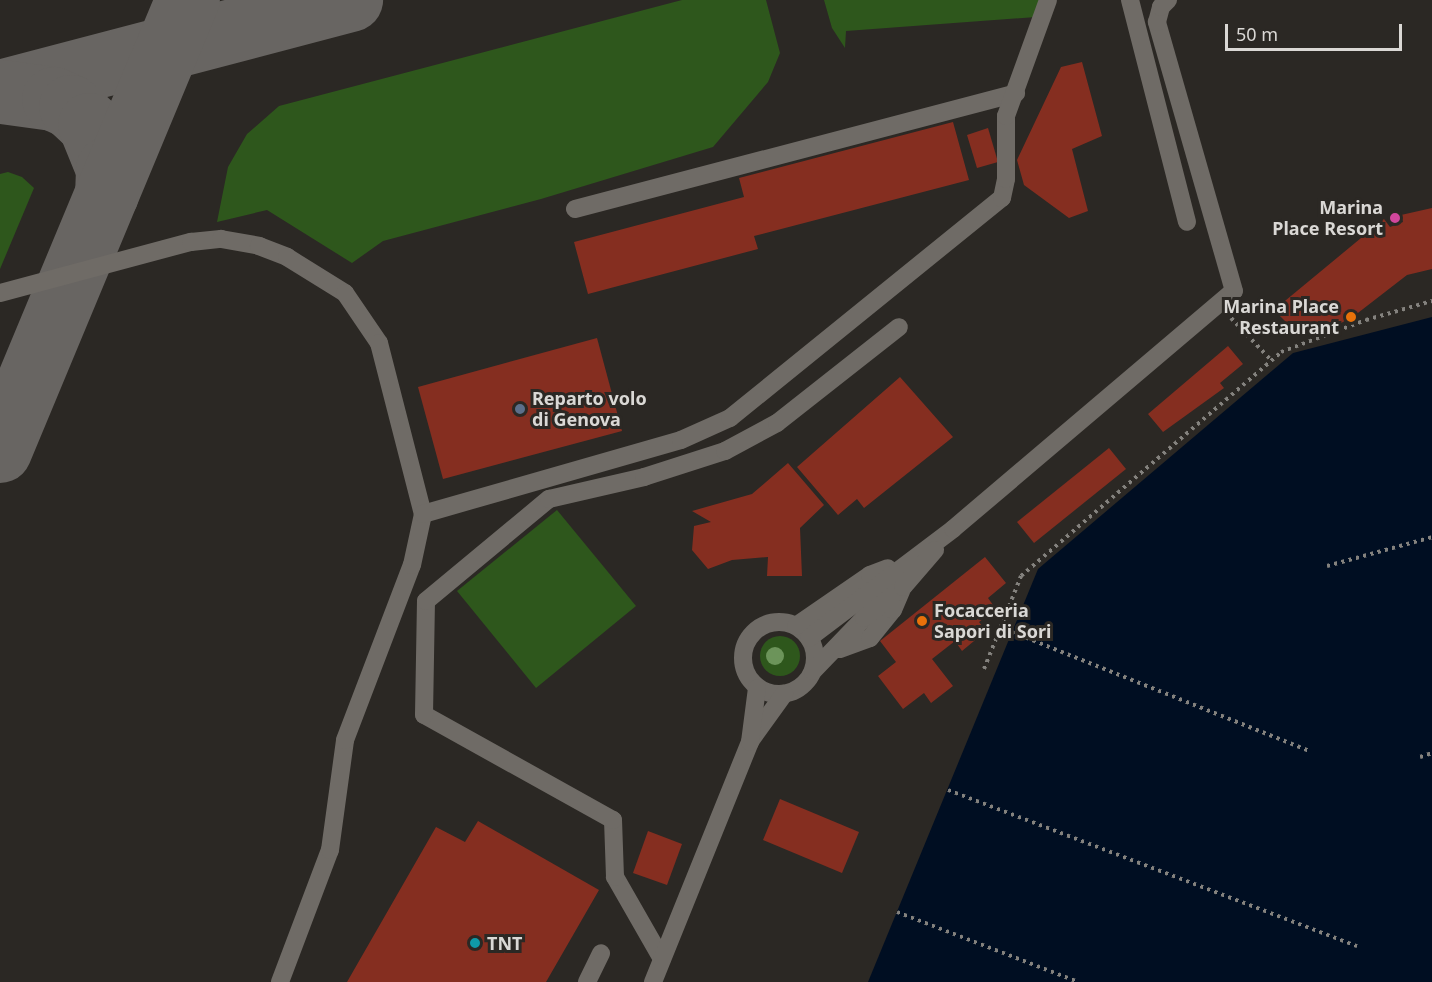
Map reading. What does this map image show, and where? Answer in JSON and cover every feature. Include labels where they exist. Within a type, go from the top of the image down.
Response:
[{"type":"street","points":[[423,514],[681,441],[730,418],[1002,198],[1006,179],[1006,117],[1048,0]]},
{"type":"street","points":[[1130,0],[1187,222]]},
{"type":"street","points":[[803,632],[953,529],[1234,291],[1157,22],[1161,7],[1168,0]]},
{"type":"street","points":[[575,209],[1016,93]]},
{"type":"street","points":[[0,293],[191,242],[221,239],[259,246],[287,257],[345,293],[379,343],[423,514],[412,565],[345,740],[330,850],[280,982]]},
{"type":"street","points":[[662,959],[615,877],[613,820],[424,715],[426,601],[549,499],[644,477],[725,451],[777,423],[899,327]]},
{"type":"street","points":[[653,982],[750,742],[784,694],[802,687],[813,671],[838,650],[864,618],[903,587],[953,529]]},
{"type":"street","points":[[750,742],[757,688],[743,668],[742,656],[748,639],[761,627],[773,623],[803,632],[815,654],[813,671]]},
{"type":"street","points":[[757,688],[784,694]]},
{"type":"street","points":[[587,982],[601,953]]},
{"type":"path","points":[[984,669],[1021,576],[1281,352],[1365,320],[1432,301]]},
{"type":"path","points":[[1218,304],[1272,361]]},
{"type":"path","points":[[1327,567],[1432,537]]},
{"type":"path","points":[[1012,632],[1309,751]]},
{"type":"path","points":[[1420,757],[1432,753]]},
{"type":"path","points":[[948,790],[1357,946]]},
{"type":"path","points":[[897,912],[1078,982]]},
{"type":"green space","points":[[682,0],[766,0],[780,53],[768,82],[713,147],[541,199],[383,241],[352,263],[267,210],[217,222],[228,167],[247,134],[279,106]]},
{"type":"green space","points":[[824,0],[1042,0],[1036,17],[846,31],[845,48],[832,28]]},
{"type":"green space","points":[[8,172],[22,177],[34,188],[0,269],[0,174]]},
{"type":"green space","points":[[557,510],[636,606],[536,688],[457,591]]},
{"type":"green space","points":[[780,636],[794,642],[800,656],[794,670],[780,676],[766,670],[760,656],[766,642]]},
{"type":"water","points":[[1432,317],[1432,982],[868,982],[1038,569],[1293,353]]},
{"type":"building","points":[[1082,62],[1102,136],[1072,149],[1088,211],[1069,218],[1024,185],[1017,160],[1061,67]]},
{"type":"building","points":[[953,122],[969,180],[754,236],[758,249],[588,294],[574,242],[744,197],[739,178]]},
{"type":"building","points":[[988,128],[998,162],[977,168],[967,135]]},
{"type":"building","points":[[1432,208],[1432,269],[1407,275],[1354,316],[1330,329],[1309,330],[1289,325],[1274,310],[1384,219],[1390,227],[1403,222],[1401,215]]},
{"type":"building","name":"Reparto volo di Genova","points":[[597,338],[622,431],[443,479],[418,387]]},
{"type":"building","points":[[1228,346],[1243,364],[1220,383],[1224,388],[1163,432],[1148,414]]},
{"type":"building","points":[[900,377],[953,437],[864,508],[857,499],[838,515],[797,467]]},
{"type":"building","points":[[1109,448],[1126,469],[1034,543],[1017,522]]},
{"type":"building","points":[[788,463],[824,505],[800,528],[802,576],[767,576],[768,557],[732,560],[708,569],[692,550],[694,526],[711,522],[692,511],[752,494]]},
{"type":"building","points":[[985,557],[1006,583],[988,598],[996,609],[979,622],[986,631],[962,651],[955,641],[932,659],[953,686],[931,703],[924,693],[903,709],[878,676],[896,662],[880,641]]},
{"type":"building","points":[[780,799],[859,832],[842,873],[763,840]]},
{"type":"building","points":[[478,821],[599,890],[546,982],[347,982],[436,827],[465,842]]},
{"type":"building","points":[[648,831],[682,844],[667,885],[633,873]]},
{"type":"taxiway","points":[[0,451],[188,0]]},
{"type":"taxiway","points":[[0,92],[351,0]]},
{"type":"taxiway","points":[[2,92],[54,99],[71,107],[90,125],[108,169],[107,194]]},
{"type":"place","name":"Marina Place Resort","points":[[1395,218]]},
{"type":"place","name":"Marina Place Restaurant","points":[[1351,317]]},
{"type":"place","name":"Reparto volo di Genova","points":[[520,409]]},
{"type":"place","name":"Focacceria Sapori di Sori","points":[[922,621]]},
{"type":"place","name":"TNT","points":[[475,943]]}]
